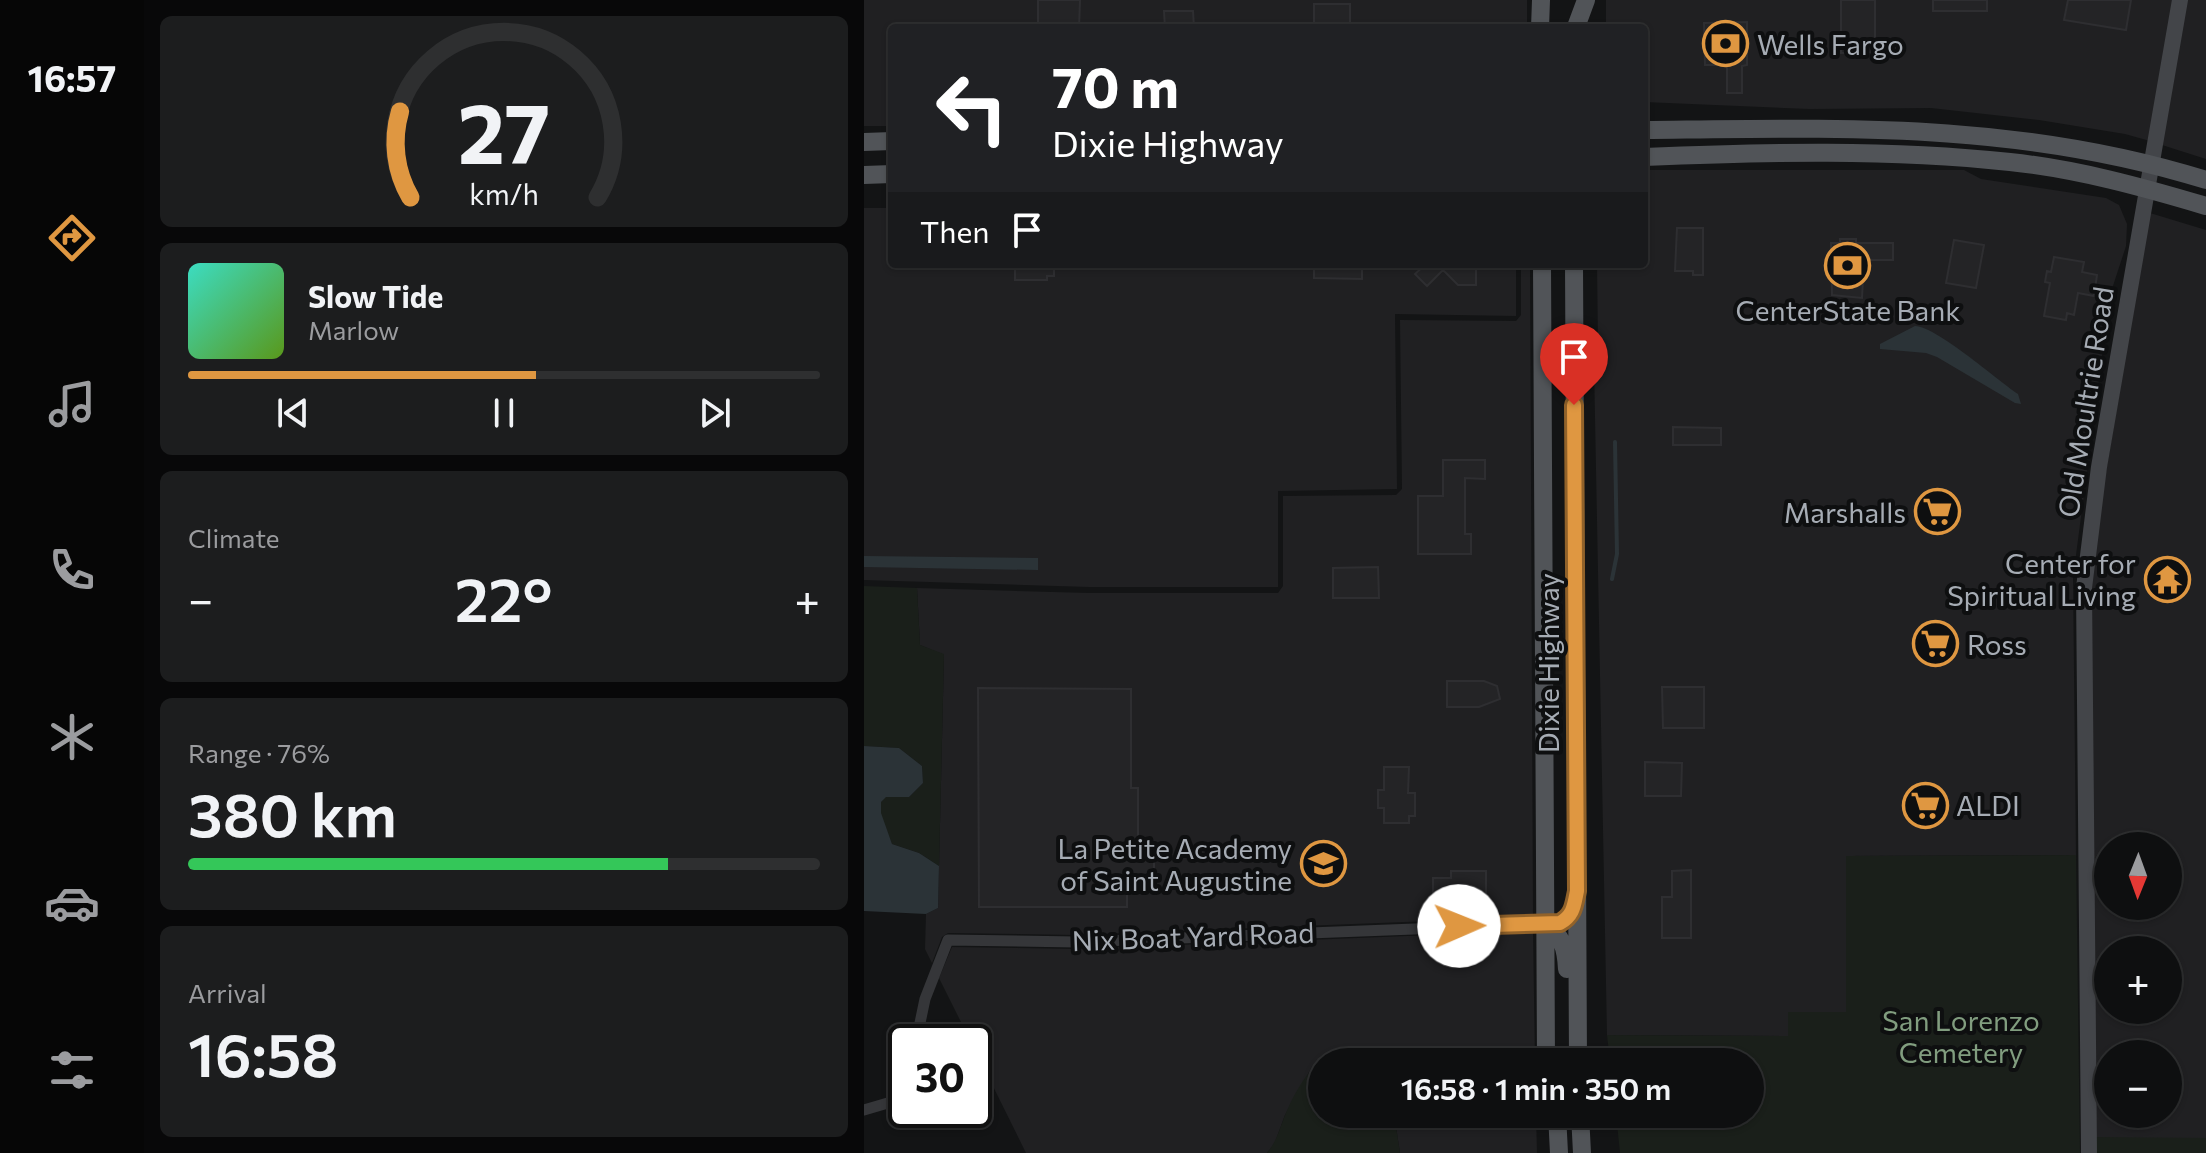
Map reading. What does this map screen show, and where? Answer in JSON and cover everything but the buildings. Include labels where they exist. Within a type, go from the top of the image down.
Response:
[{"type":"main road","points":[[1540,24],[1541,0]]},
{"type":"main road","points":[[1575,0],[1576,24]]},
{"type":"main road","points":[[1577,24],[1586,0]]},
{"type":"main road","name":"Old Moultrie Road","points":[[2089,1153],[2084,591],[2095,492],[2180,0]]},
{"type":"main road","points":[[1648,130],[1868,130],[2030,139],[2152,164],[2206,180]]},
{"type":"main road","points":[[1867,154],[1868,130]]},
{"type":"main road","points":[[864,142],[888,141]]},
{"type":"main road","points":[[1648,157],[1867,154],[2011,162],[2148,188],[2206,206]]},
{"type":"main road","points":[[864,175],[888,174]]},
{"type":"main road","name":"Dixie Highway","points":[[1542,268],[1546,1048]]},
{"type":"main road","name":"Dixie Highway","points":[[1574,268],[1578,1048]]},
{"type":"main road","points":[[1543,683],[1553,701],[1555,903],[1569,918]]},
{"type":"main road","points":[[1545,924],[1560,923],[1569,918],[1577,891]]},
{"type":"main road","points":[[1545,924],[1560,937],[1566,953],[1569,1048]]},
{"type":"main road","points":[[1546,1003],[1553,1018],[1554,1048]]},
{"type":"main road","points":[[1549,1128],[1550,1153]]},
{"type":"main road","points":[[1558,1128],[1559,1153]]},
{"type":"main road","points":[[1581,1128],[1582,1153]]},
{"type":"street","name":"Nix Boat Yard Road","points":[[920,1024],[925,999],[948,940],[1077,942],[1545,924]]},
{"type":"street","points":[[864,1110],[888,1103]]},
{"type":"shaded area","points":[[864,0],[1527,0],[1527,24],[888,24],[888,126],[864,126]]},
{"type":"shaded area","points":[[1606,0],[2174,0],[2150,141],[2039,120],[1931,108],[1810,109],[1648,102],[1648,24],[1606,24]]},
{"type":"shaded area","points":[[2187,0],[2206,0],[2206,159],[2162,145]]},
{"type":"shaded area","points":[[1648,170],[1964,170],[1981,179],[2106,198],[2119,205],[2127,224],[2126,246],[2110,295],[2073,578],[2076,855],[1846,856],[1846,1012],[1789,1012],[1789,1036],[1607,1035],[1594,366],[1598,343],[1597,268],[1648,268]]},
{"type":"shaded area","points":[[864,208],[888,208],[888,268],[1516,268],[1516,316],[1395,314],[1397,489],[1278,491],[1278,587],[1089,587],[864,580]]},
{"type":"shaded area","points":[[2150,213],[2206,230],[2206,1153],[2095,1153],[2095,1128],[2182,1128],[2182,1040],[2094,1041],[2090,592],[2094,542]]},
{"type":"shaded area","points":[[1521,268],[1530,268],[1533,917],[1076,935],[948,933],[942,937],[932,963],[925,949],[926,914],[938,908],[944,655],[920,645],[917,588],[1089,593],[1278,593],[1283,586],[1283,496],[1396,495],[1402,489],[1400,320],[1516,321],[1521,315]]},
{"type":"shaded area","points":[[1915,326],[1937,335],[1966,355],[2018,394],[2021,404],[1937,357],[1926,353],[1880,349],[1880,344]]},
{"type":"shaded area","points":[[864,556],[1038,558],[1038,570],[864,567]]},
{"type":"shaded area","points":[[864,746],[899,748],[922,766],[923,783],[909,797],[886,797],[881,802],[881,813],[892,844],[919,853],[939,866],[938,908],[926,914],[864,911]]},
{"type":"shaded area","points":[[1533,931],[1535,1048],[1308,1048],[1308,1074],[1285,1115],[1274,1145],[1267,1153],[1026,1153],[992,1084],[992,1024],[962,1024],[939,978],[952,947],[1077,949]]},
{"type":"shaded area","points":[[1396,1128],[1536,1128],[1537,1153],[1400,1153]]},
{"type":"green space","points":[[864,586],[917,588],[920,645],[944,654],[939,866],[919,853],[892,844],[880,813],[881,802],[886,796],[909,797],[923,783],[922,766],[899,748],[864,746]]},
{"type":"green space","name":"San Lorenzo Cemetery","points":[[2076,855],[2080,1153],[1620,1153],[1617,1128],[1764,1128],[1764,1048],[1608,1048],[1607,1035],[1788,1036],[1788,1012],[1846,1012],[1846,856]]},
{"type":"green space","points":[[1308,1075],[1308,1128],[1396,1128],[1400,1153],[1267,1153]]},
{"type":"green space","points":[[2089,1137],[2206,1138],[2206,1153],[2089,1153]]},
{"type":"waterway","points":[[1612,579],[1617,554],[1615,442]]},
{"type":"place","name":"Wells Fargo","points":[[1726,44]]},
{"type":"place","name":"CenterState Bank","points":[[1848,266]]},
{"type":"place","name":"Marshalls","points":[[1937,512]]},
{"type":"place","name":"Center for Spiritual Living","points":[[2167,579]]},
{"type":"place","name":"Ross","points":[[1936,644]]},
{"type":"place","name":"ALDI","points":[[1925,805]]},
{"type":"place","name":"La Petite Academy of Saint Augustine","points":[[1323,864]]},
{"type":"route","points":[[1459,926],[1560,923],[1569,918],[1577,891],[1574,405]]}]
